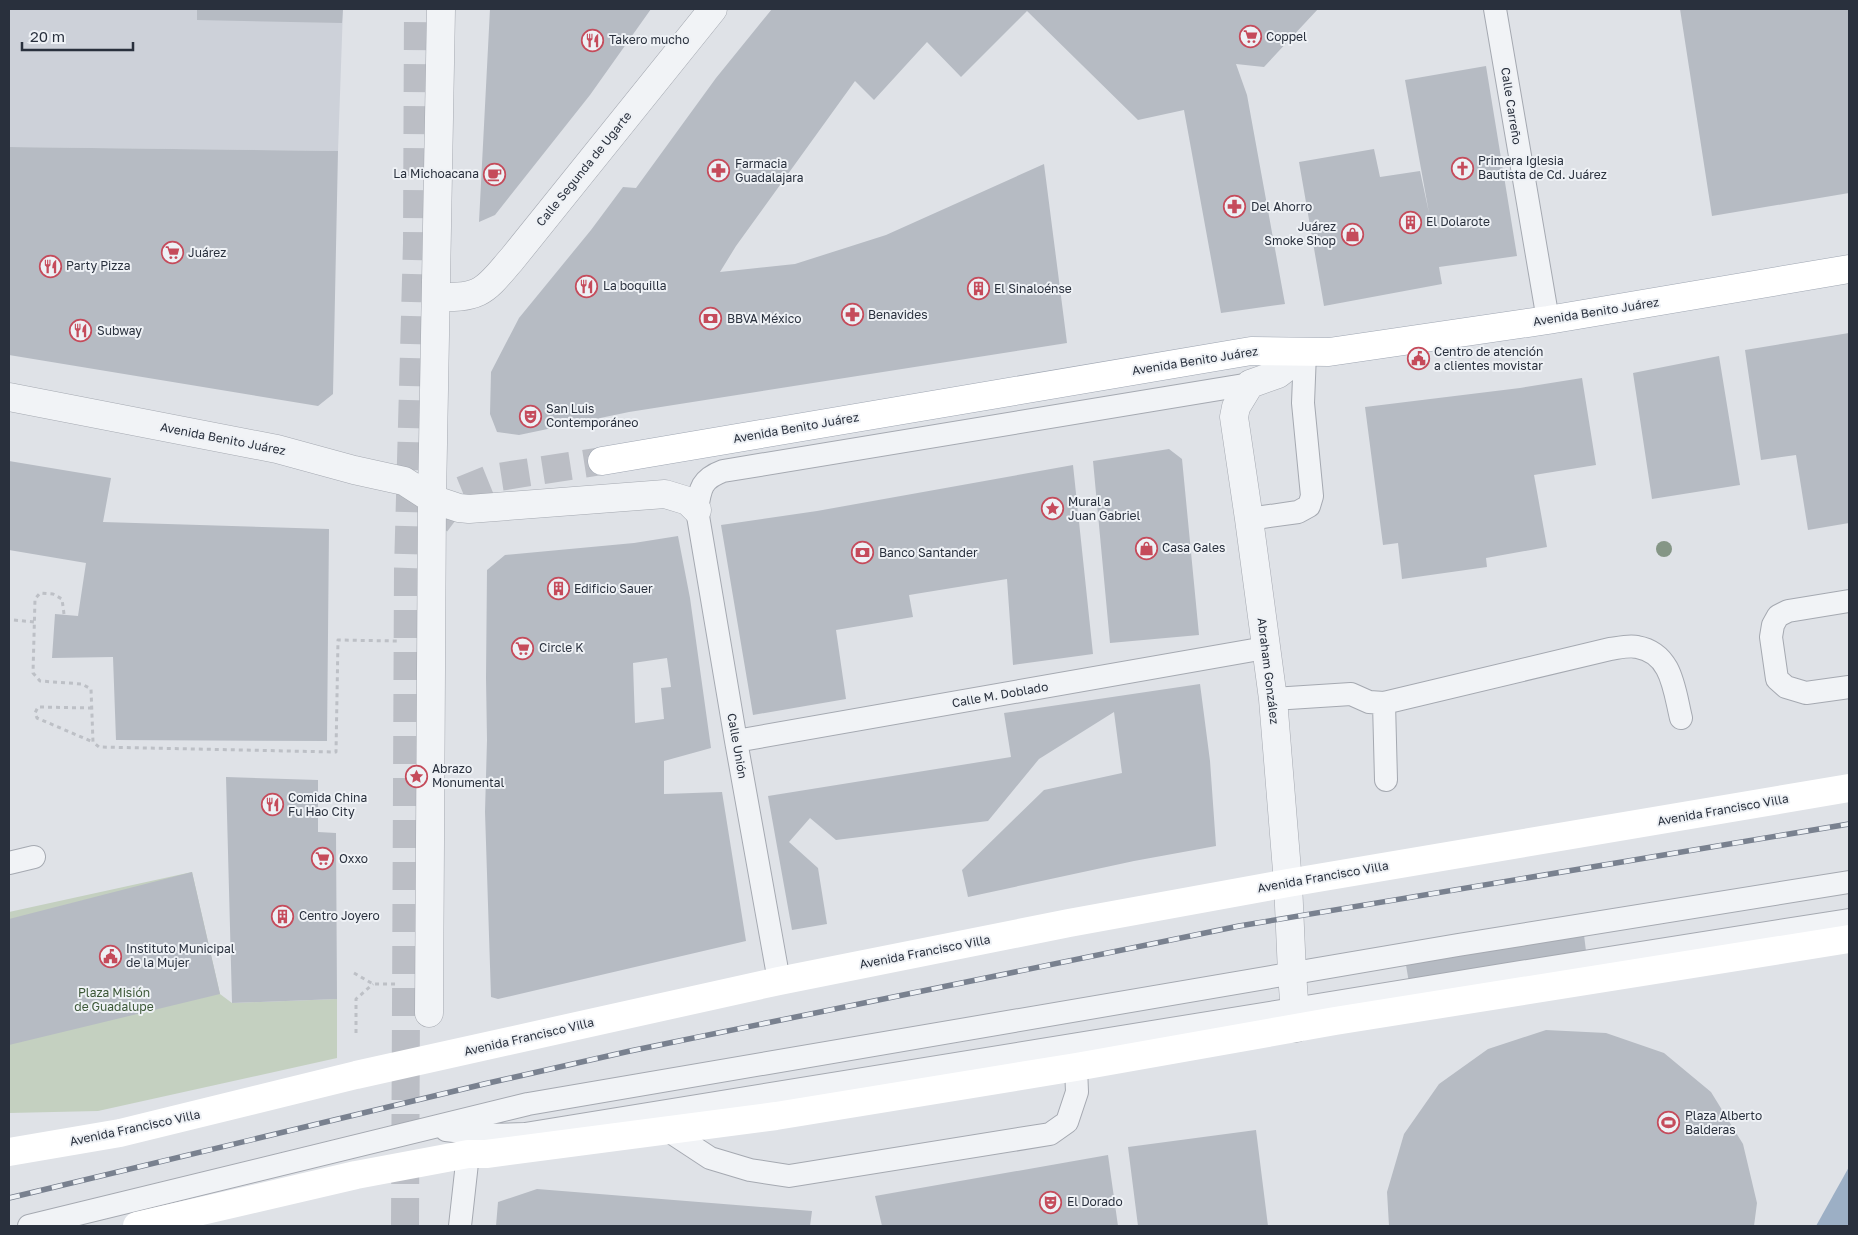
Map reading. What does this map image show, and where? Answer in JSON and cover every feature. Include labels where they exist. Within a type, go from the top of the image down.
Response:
[{"type":"main road","name":"Avenida Benito Juárez","points":[[602,461],[1251,351],[1329,352],[1548,320],[1849,269]]},
{"type":"main road","name":"Avenida Francisco Villa","points":[[9,1152],[120,1133],[356,1075],[779,981],[1068,923],[1288,882],[1849,788]]},
{"type":"main road","points":[[137,1226],[356,1175],[468,1154],[486,1154],[776,1116],[1076,1067],[1295,1018],[1849,939]]},
{"type":"street","points":[[429,1013],[432,499],[440,9]]},
{"type":"street","name":"Calle Segunda de Ugarte","points":[[436,297],[470,295],[480,292],[492,280],[518,252],[713,9]]},
{"type":"street","points":[[1250,384],[1278,374],[1305,353]]},
{"type":"street","name":"Abraham González","points":[[1250,384],[1236,407],[1234,417],[1273,699],[1288,882],[1295,1018]]},
{"type":"street","name":"Avenida Benito Juárez","points":[[9,397],[276,449],[404,481],[432,499],[459,508],[469,509],[665,494],[688,501],[697,510]]},
{"type":"lane","name":"Calle Carreño","points":[[1495,9],[1548,320]]},
{"type":"lane","points":[[1249,519],[1298,512],[1309,506],[1312,496],[1303,403],[1305,353]]},
{"type":"lane","points":[[697,510],[700,489],[713,475],[723,471],[1250,384]]},
{"type":"lane","name":"Calle Unión","points":[[697,510],[779,981]]},
{"type":"lane","points":[[1849,602],[1788,611],[1778,616],[1773,625],[1771,637],[1777,679],[1786,687],[1806,693],[1849,687]]},
{"type":"lane","points":[[1273,699],[1351,694],[1369,702],[1384,703],[1610,649],[1636,646],[1656,654],[1670,672],[1682,718]]},
{"type":"lane","name":"Calle M. Doblado","points":[[736,741],[1265,648]]},
{"type":"lane","points":[[1384,703],[1386,780]]},
{"type":"lane","points":[[9,863],[34,857]]},
{"type":"lane","points":[[29,1226],[528,1104],[1292,973],[1849,882]]},
{"type":"lane","points":[[432,1128],[487,1135],[525,1134],[1295,1018],[1849,920]]},
{"type":"lane","points":[[669,1131],[710,1158],[750,1170],[789,1176],[1050,1134],[1066,1122],[1077,1092],[1076,1067]]},
{"type":"lane","points":[[460,1226],[468,1154]]},
{"type":"path","points":[[64,614],[62,599],[53,594],[40,593],[35,599],[33,673],[40,681],[82,684],[91,689],[93,742]]},
{"type":"path","points":[[14,620],[34,622]]},
{"type":"path","points":[[92,708],[38,707],[35,713],[37,718],[93,742],[99,747],[336,752],[338,640],[431,642]]},
{"type":"path","points":[[354,972],[373,984],[430,983]]},
{"type":"path","points":[[356,1033],[356,999],[373,984]]},
{"type":"shaded area","points":[[9,9],[343,9],[338,151],[9,147]]},
{"type":"green space","name":"Plaza Misión de Guadalupe","points":[[192,872],[220,994],[232,1003],[337,999],[337,1058],[98,1111],[9,1113],[9,912]]},
{"type":"water","points":[[1849,1167],[1849,1226],[1816,1226]]},
{"type":"building","points":[[197,9],[343,9],[342,23],[197,20]]},
{"type":"building","points":[[490,9],[651,9],[590,95],[495,215],[479,222]]},
{"type":"building","points":[[772,9],[1318,9],[1264,67],[1236,64],[1247,95],[1285,304],[1221,313],[1184,110],[1138,120],[1027,11],[961,77],[927,42],[874,100],[855,81],[736,246],[720,272],[795,264],[886,235],[1044,164],[1067,343],[629,412],[519,435],[497,432],[490,414],[491,372],[519,318],[591,230],[623,187],[636,188],[716,78]]},
{"type":"building","points":[[1680,9],[1849,9],[1849,193],[1712,216]]},
{"type":"building","points":[[1486,66],[1517,256],[1439,267],[1442,284],[1324,306],[1299,162],[1374,149],[1380,177],[1420,171],[1429,213],[1405,80]]},
{"type":"building","name":"Juárez","points":[[9,147],[338,151],[333,394],[318,406],[9,355]]},
{"type":"building","points":[[1849,333],[1849,523],[1808,530],[1796,455],[1761,460],[1745,350]]},
{"type":"building","points":[[1719,356],[1740,485],[1652,499],[1633,373]]},
{"type":"building","points":[[1582,378],[1596,465],[1534,475],[1547,547],[1486,558],[1487,567],[1402,579],[1398,543],[1383,545],[1365,407],[1520,388]]},
{"type":"building","name":"Casa Gales","points":[[1169,449],[1182,459],[1199,635],[1110,643],[1093,461]]},
{"type":"building","points":[[9,461],[111,478],[103,522],[329,529],[327,741],[116,740],[113,657],[52,658],[55,614],[78,616],[86,563],[9,550]]},
{"type":"building","points":[[1073,465],[1093,654],[1013,665],[1007,579],[909,595],[913,617],[836,630],[846,699],[753,715],[721,525],[817,511]]},
{"type":"building","points":[[678,536],[690,598],[711,748],[664,761],[664,794],[722,792],[746,941],[498,999],[491,997],[485,812],[487,570],[505,555],[634,543]],"holes":[[[667,658],[671,687],[661,688],[664,719],[635,723],[633,663]]]},
{"type":"building","points":[[1200,684],[1210,761],[1216,846],[1134,861],[968,897],[962,870],[1044,790],[1122,773],[1114,712],[1039,759],[988,821],[836,840],[810,818],[789,842],[818,868],[827,924],[792,930],[768,796],[1011,757],[1004,713]]},
{"type":"building","name":"Centro Joyero","points":[[226,777],[318,780],[318,832],[336,833],[337,999],[232,1003]]},
{"type":"building","name":"Instituto Municipal de la Mujer","points":[[192,872],[220,994],[9,1045],[9,919]]},
{"type":"building","points":[[1584,935],[1586,951],[1409,983],[1406,965]]},
{"type":"building","name":"Plaza Alberto Balderas","points":[[1546,1030],[1606,1033],[1664,1053],[1711,1092],[1743,1144],[1757,1203],[1754,1226],[1389,1226],[1387,1192],[1404,1134],[1439,1084],[1488,1049]]},
{"type":"building","points":[[1256,1130],[1268,1226],[1138,1226],[1128,1147]]},
{"type":"building","name":"El Dorado","points":[[1108,1155],[1118,1226],[882,1226],[875,1196]]},
{"type":"building","points":[[537,1189],[812,1211],[810,1226],[496,1226],[498,1202]]},
{"type":"tunnel","points":[[405,1226],[408,570],[417,243],[418,9]]},
{"type":"tunnel","points":[[436,523],[460,491],[492,478],[602,461]]},
{"type":"railway","points":[[9,1198],[484,1084],[630,1051],[1239,926],[1849,824]]},
{"type":"place","name":"Coppel","points":[[1250,37]]},
{"type":"place","name":"Takero mucho","points":[[593,40]]},
{"type":"place","name":"Primera Iglesia Bautista de Cd. Juárez","points":[[1462,168]]},
{"type":"place","name":"Farmacia Guadalajara","points":[[719,171]]},
{"type":"place","name":"La Michoacana","points":[[495,174]]},
{"type":"place","name":"Del Ahorro","points":[[1235,207]]},
{"type":"place","name":"El Dolarote","points":[[1410,222]]},
{"type":"place","name":"Juárez Smoke Shop","points":[[1352,234]]},
{"type":"place","name":"Juárez","points":[[172,253]]},
{"type":"place","name":"Party Pizza","points":[[50,266]]},
{"type":"place","name":"La boquilla","points":[[587,286]]},
{"type":"place","name":"El Sinaloénse","points":[[978,289]]},
{"type":"place","name":"Benavides","points":[[852,315]]},
{"type":"place","name":"BBVA México","points":[[711,319]]},
{"type":"place","name":"Subway","points":[[81,331]]},
{"type":"place","name":"Centro de atención a clientes movistar","points":[[1418,359]]},
{"type":"place","name":"San Luis Contemporáneo","points":[[530,416]]},
{"type":"place","name":"Mural a Juan Gabriel","points":[[1052,509]]},
{"type":"place","name":"Casa Gales","points":[[1146,548]]},
{"type":"place","name":"Banco Santander","points":[[863,553]]},
{"type":"place","name":"Edificio Sauer","points":[[558,589]]},
{"type":"place","name":"Circle K","points":[[523,648]]},
{"type":"place","name":"Abrazo Monumental","points":[[416,776]]},
{"type":"place","name":"Comida China Fu Hao City","points":[[272,805]]},
{"type":"place","name":"Oxxo","points":[[323,859]]},
{"type":"place","name":"Centro Joyero","points":[[283,916]]},
{"type":"place","name":"Instituto Municipal de la Mujer","points":[[110,956]]},
{"type":"place","name":"Plaza Alberto Balderas","points":[[1669,1123]]},
{"type":"place","name":"El Dorado","points":[[1051,1202]]}]
